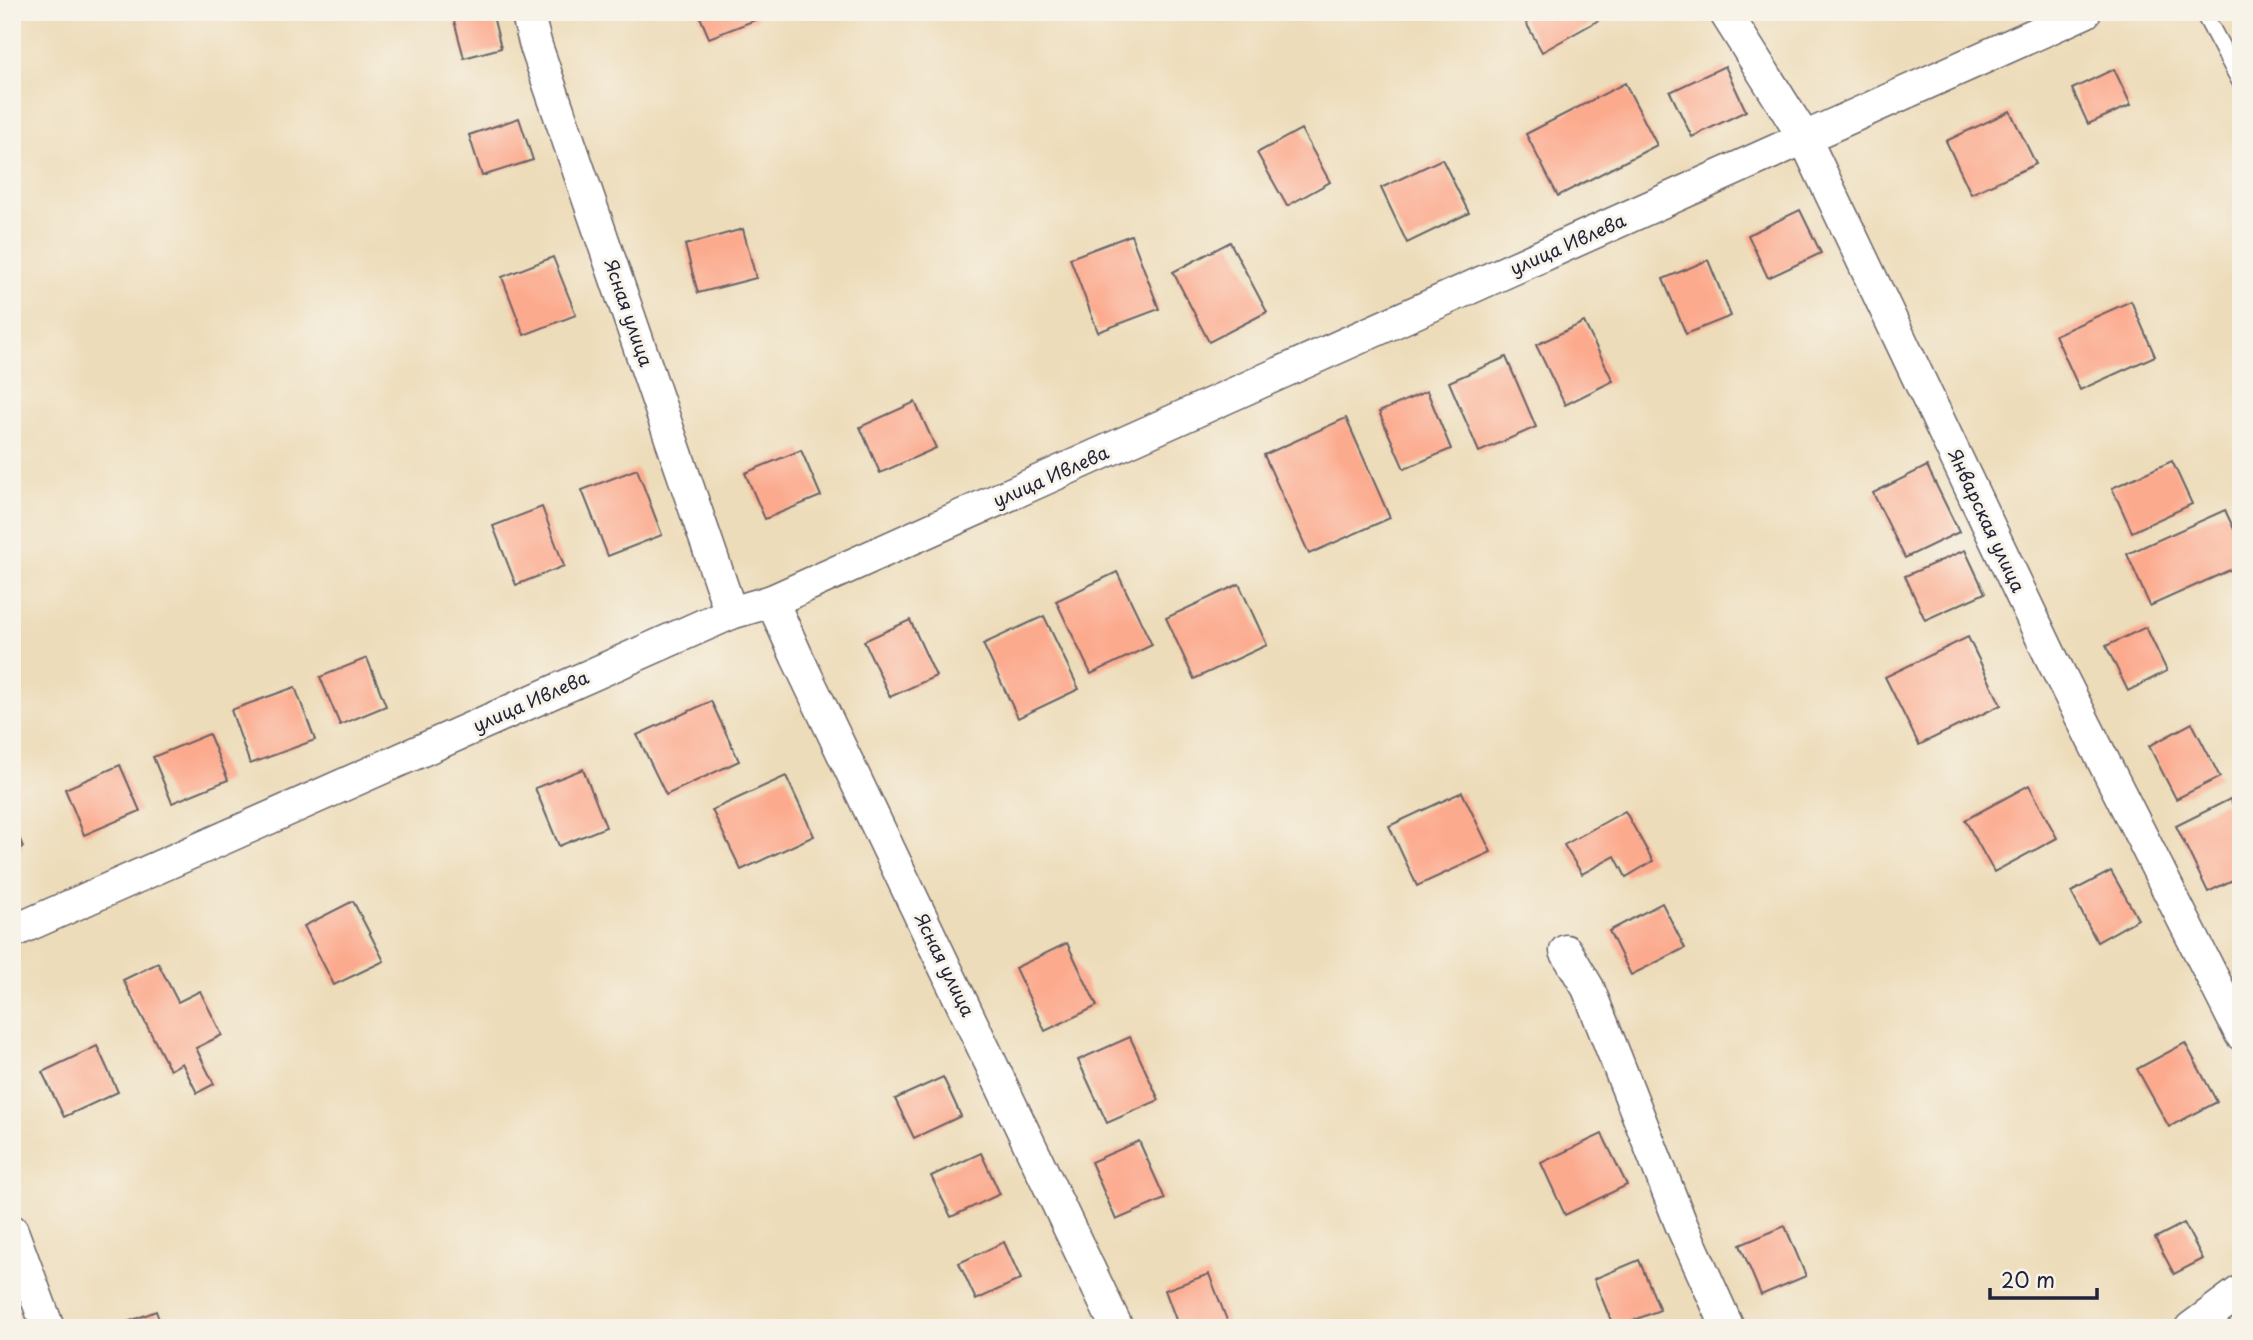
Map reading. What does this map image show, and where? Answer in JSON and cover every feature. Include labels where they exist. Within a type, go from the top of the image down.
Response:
[{"type":"street","name":"Ясная улица","points":[[527,12],[536,46],[732,613]]},
{"type":"street","name":"Январская улица","points":[[1725,12],[1805,139],[2050,655],[2241,1034]]},
{"type":"street","name":"улица Ивлева","points":[[12,932],[732,613],[772,601],[2085,12]]},
{"type":"street","name":"Ясная улица","points":[[772,601],[802,670],[1117,1328]]},
{"type":"street","points":[[1566,951],[1588,988],[1681,1224],[1728,1328]]},
{"type":"street","points":[[12,1231],[48,1328]]},
{"type":"street","points":[[2191,1328],[2241,1291]]},
{"type":"lane","points":[[2203,12],[2241,83]]},
{"type":"building","points":[[492,12],[501,48],[464,58],[452,13]]},
{"type":"building","points":[[698,12],[755,12],[758,19],[709,38]]},
{"type":"building","points":[[1520,12],[1613,12],[1542,52]]},
{"type":"building","points":[[1725,66],[1746,111],[1692,137],[1670,92]]},
{"type":"building","points":[[2114,69],[2131,105],[2088,124],[2072,89]]},
{"type":"building","points":[[1625,83],[1657,145],[1558,196],[1526,134]]},
{"type":"building","points":[[2010,111],[2036,164],[1971,194],[1946,141]]},
{"type":"building","points":[[519,118],[533,160],[482,176],[469,135]]},
{"type":"building","points":[[1301,129],[1330,182],[1287,206],[1257,153]]},
{"type":"building","points":[[1442,159],[1469,213],[1407,243],[1381,188]]},
{"type":"building","points":[[1800,210],[1821,253],[1768,278],[1748,235]]},
{"type":"building","points":[[743,229],[756,278],[698,293],[685,245]]},
{"type":"building","points":[[1131,235],[1159,309],[1098,332],[1070,258]]},
{"type":"building","points":[[1230,242],[1267,312],[1209,342],[1173,272]]},
{"type":"building","points":[[553,257],[576,315],[524,335],[502,277]]},
{"type":"building","points":[[1708,260],[1731,316],[1686,334],[1663,279]]},
{"type":"building","points":[[2131,301],[2155,356],[2080,390],[2055,335]]},
{"type":"building","points":[[1584,322],[1613,381],[1565,405],[1536,345]]},
{"type":"building","points":[[1506,357],[1536,427],[1479,452],[1449,382]]},
{"type":"building","points":[[1427,391],[1451,449],[1404,469],[1379,412]]},
{"type":"building","points":[[915,402],[936,448],[880,473],[860,427]]},
{"type":"building","points":[[1346,418],[1390,518],[1309,554],[1264,455]]},
{"type":"building","points":[[801,450],[821,496],[765,519],[745,473]]},
{"type":"building","points":[[2172,461],[2192,504],[2132,532],[2112,488]]},
{"type":"building","points":[[1927,466],[1959,532],[1905,558],[1873,493]]},
{"type":"building","points":[[637,469],[662,535],[608,556],[582,490]]},
{"type":"building","points":[[542,507],[564,566],[516,585],[493,526]]},
{"type":"building","points":[[2225,510],[2241,544],[2241,565],[2150,606],[2127,554]]},
{"type":"building","points":[[1965,550],[1985,593],[1925,620],[1905,576]]},
{"type":"building","points":[[1117,572],[1152,645],[1091,674],[1056,601]]},
{"type":"building","points":[[1239,584],[1267,645],[1194,679],[1166,618]]},
{"type":"building","points":[[1044,616],[1079,689],[1018,718],[983,644]]},
{"type":"building","points":[[910,620],[936,676],[890,697],[864,641]]},
{"type":"building","points":[[2146,627],[2167,671],[2128,691],[2106,646]]},
{"type":"building","points":[[1968,637],[2001,705],[1919,745],[1885,677]]},
{"type":"building","points":[[367,658],[386,706],[340,725],[320,677]]},
{"type":"building","points":[[295,687],[315,740],[250,764],[231,710]]},
{"type":"building","points":[[711,701],[739,761],[666,795],[637,735]]},
{"type":"building","points":[[2192,723],[2220,777],[2176,799],[2149,746]]},
{"type":"building","points":[[209,734],[228,780],[172,803],[153,757]]},
{"type":"building","points":[[120,765],[140,811],[84,835],[65,789]]},
{"type":"building","points":[[583,769],[606,827],[559,846],[535,788]]},
{"type":"building","points":[[786,776],[814,836],[741,870],[712,810]]},
{"type":"building","points":[[2029,785],[2057,838],[1994,872],[1965,820]]},
{"type":"building","points":[[1462,792],[1491,852],[1417,886],[1389,826]]},
{"type":"building","points":[[2230,799],[2241,821],[2241,876],[2208,892],[2176,826]]},
{"type":"building","points":[[1625,811],[1653,861],[1626,877],[1615,856],[1582,874],[1564,845]]},
{"type":"building","points":[[12,820],[23,847],[12,851]]},
{"type":"building","points":[[2111,871],[2138,919],[2097,942],[2071,892]]},
{"type":"building","points":[[353,901],[384,961],[334,985],[304,926]]},
{"type":"building","points":[[1662,903],[1685,948],[1631,975],[1609,931]]},
{"type":"building","points":[[1067,943],[1097,1006],[1045,1031],[1015,968]]},
{"type":"building","points":[[158,963],[178,1002],[200,991],[222,1035],[196,1048],[214,1084],[197,1093],[182,1063],[170,1070],[123,980]]},
{"type":"building","points":[[1130,1037],[1159,1100],[1107,1123],[1078,1060]]},
{"type":"building","points":[[2185,1043],[2217,1102],[2169,1127],[2137,1069]]},
{"type":"building","points":[[97,1046],[118,1092],[64,1117],[42,1072]]},
{"type":"building","points":[[943,1077],[961,1116],[914,1138],[895,1099]]},
{"type":"building","points":[[1602,1134],[1627,1185],[1565,1215],[1541,1163]]},
{"type":"building","points":[[1139,1141],[1165,1199],[1116,1220],[1091,1162]]},
{"type":"building","points":[[981,1153],[1000,1194],[951,1217],[931,1176]]},
{"type":"building","points":[[2184,1223],[2203,1259],[2174,1274],[2155,1238]]},
{"type":"building","points":[[1785,1226],[1806,1276],[1761,1295],[1740,1245]]},
{"type":"building","points":[[1004,1242],[1021,1279],[976,1300],[959,1263]]},
{"type":"building","points":[[1639,1260],[1660,1310],[1614,1328],[1594,1279]]},
{"type":"building","points":[[1209,1274],[1230,1328],[1179,1328],[1165,1290]]},
{"type":"building","points":[[156,1311],[162,1328],[112,1328]]}]
